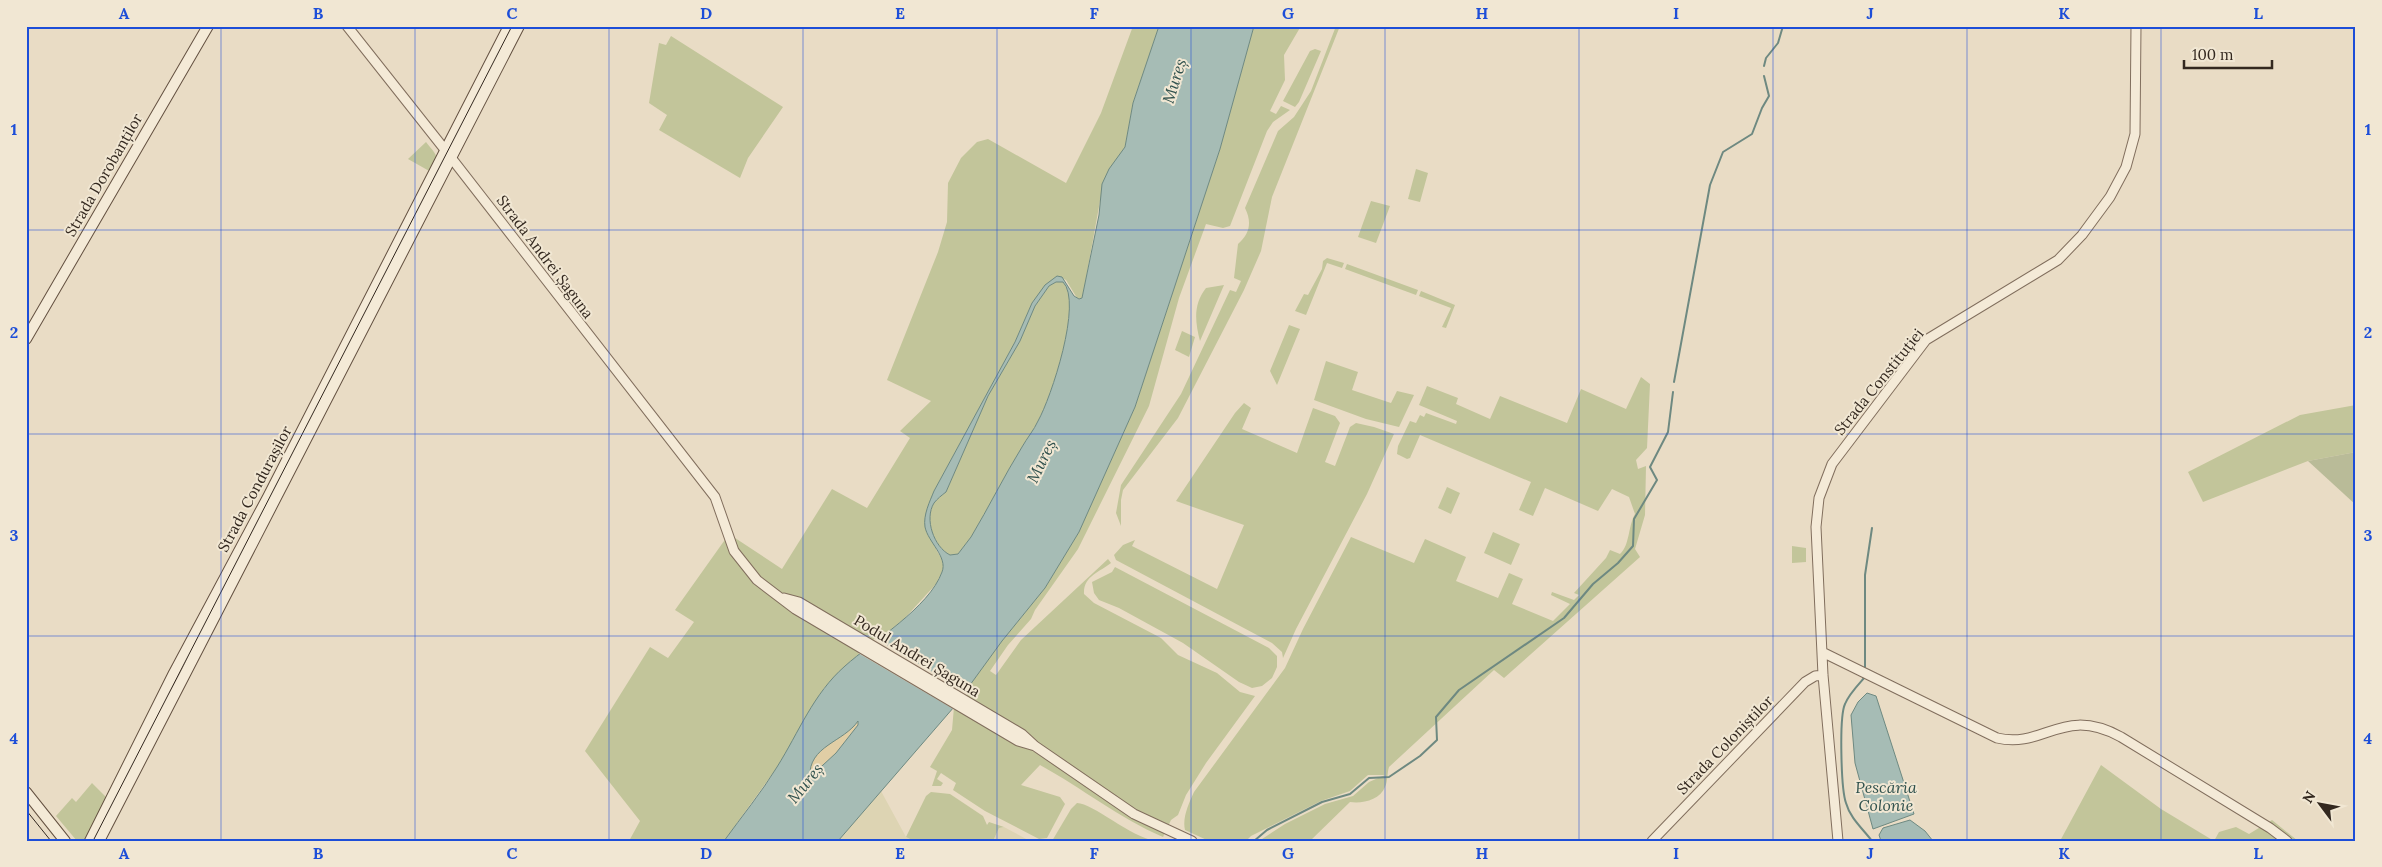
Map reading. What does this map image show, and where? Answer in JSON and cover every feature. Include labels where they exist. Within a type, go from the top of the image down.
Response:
[{"type":"main road","name":"Strada Dorobanților","points":[[26,340],[208,26]]},
{"type":"main road","points":[[449,154],[509,26]]},
{"type":"main road","points":[[449,154],[519,26]]},
{"type":"main road","name":"Strada Condurașilor","points":[[90,841],[171,680],[449,154]]},
{"type":"main road","name":"Strada Condurașilor","points":[[99,841],[449,154]]},
{"type":"main road","points":[[26,792],[65,841]]},
{"type":"street","name":"Strada Andrei Șaguna","points":[[347,26],[667,434],[715,497],[719,506]]},
{"type":"street","name":"Strada Constituției","points":[[1838,841],[1823,675],[1816,527],[1819,498],[1827,474],[1839,454],[1926,340],[2058,260],[2082,235],[2110,197],[2126,167],[2134,134],[2137,92],[2136,26]]},
{"type":"street","name":"Podul Andrei Șaguna","points":[[719,506],[730,543],[738,558],[757,580],[781,597],[1035,746],[1134,814],[1192,841]]},
{"type":"street","points":[[1822,652],[1997,738],[2007,740],[2023,739],[2074,724],[2099,726],[2121,737],[2270,828],[2287,841]]},
{"type":"street","name":"Strada Coloniștilor","points":[[1652,841],[1805,682],[1815,676],[1823,675]]},
{"type":"shaded area","points":[[881,791],[906,837],[914,841],[838,841]]},
{"type":"shaded area","points":[[1004,827],[1030,841],[993,841],[999,828]]},
{"type":"green space","points":[[1133,26],[1159,26],[1133,103],[1125,147],[1100,201],[1083,295],[1081,299],[1077,298],[1066,280],[1057,276],[1032,303],[1015,342],[934,491],[926,518],[937,551],[943,561],[943,570],[936,584],[904,619],[845,666],[824,688],[778,766],[724,841],[629,841],[640,821],[585,751],[650,647],[668,658],[694,622],[675,610],[729,534],[782,569],[832,489],[867,508],[910,438],[900,431],[931,401],[887,380],[938,252],[947,222],[948,183],[961,158],[977,142],[988,139],[1066,183],[1101,113]]},
{"type":"green space","points":[[1254,26],[1301,26],[1284,55],[1285,80],[1270,111],[1276,114],[1281,106],[1290,110],[1273,122],[1267,131],[1230,226],[1223,228],[1206,224],[1179,298],[1149,406],[1078,549],[1035,610],[1031,619],[1008,645],[990,671],[996,675],[1021,640],[1108,559],[1111,563],[1089,579],[1084,588],[1084,594],[1094,603],[1161,638],[1178,655],[1217,673],[1240,692],[1255,696],[1206,763],[1186,795],[1178,815],[1171,820],[1163,837],[1131,821],[1040,765],[1021,785],[1060,797],[1065,804],[1047,838],[1039,839],[985,811],[953,790],[956,783],[941,773],[937,779],[943,783],[941,786],[932,786],[937,771],[930,767],[952,730],[954,707],[1002,641],[1045,588],[1079,532],[1135,407],[1220,149]]},
{"type":"green space","points":[[1336,26],[1340,26],[1272,197],[1261,251],[1244,290],[1178,418],[1123,490],[1121,526],[1116,513],[1121,485],[1181,394],[1230,290],[1236,292],[1241,281],[1234,278],[1238,244],[1249,228],[1249,218],[1245,208],[1278,131],[1294,117],[1311,91]]},
{"type":"green space","points":[[671,36],[783,107],[748,158],[740,178],[659,130],[667,115],[649,103],[659,43],[666,45]]},
{"type":"green space","points":[[1315,49],[1321,51],[1299,102],[1295,107],[1283,101],[1310,51]]},
{"type":"green space","points":[[426,142],[436,156],[436,162],[431,172],[408,159]]},
{"type":"green space","points":[[1416,169],[1428,173],[1420,202],[1408,199]]},
{"type":"green space","points":[[1371,201],[1390,206],[1376,243],[1358,237]]},
{"type":"green space","points":[[1327,258],[1344,263],[1342,268],[1327,263],[1306,315],[1295,311],[1304,294],[1308,295],[1322,269],[1323,261]]},
{"type":"green space","points":[[1347,264],[1418,290],[1416,295],[1345,269]]},
{"type":"green space","points":[[1056,282],[1063,282],[1068,293],[1069,309],[1063,350],[1044,409],[971,537],[958,554],[950,555],[939,546],[932,532],[930,524],[931,509],[934,503],[946,492],[988,396],[1020,341],[1035,306],[1049,286]]},
{"type":"green space","points":[[1224,285],[1200,341],[1196,313],[1202,294],[1206,288]]},
{"type":"green space","points":[[1421,291],[1455,305],[1446,328],[1442,327],[1451,308],[1419,296]]},
{"type":"green space","points":[[1289,325],[1300,329],[1277,385],[1270,371]]},
{"type":"green space","points":[[1182,331],[1195,337],[1189,357],[1175,350]]},
{"type":"green space","points":[[1326,361],[1358,372],[1352,390],[1391,403],[1397,391],[1414,395],[1399,427],[1366,419],[1314,400]]},
{"type":"green space","points":[[1641,377],[1650,384],[1647,448],[1636,460],[1638,469],[1646,466],[1645,515],[1635,549],[1640,557],[1504,678],[1494,670],[1389,767],[1386,785],[1379,795],[1365,802],[1350,802],[1310,841],[1259,841],[1285,824],[1325,804],[1353,796],[1369,782],[1385,775],[1368,775],[1350,791],[1321,801],[1251,836],[1246,841],[1209,841],[1185,830],[1185,816],[1194,792],[1285,668],[1351,537],[1414,563],[1425,539],[1466,557],[1456,581],[1498,598],[1509,573],[1523,579],[1512,604],[1553,621],[1570,604],[1551,595],[1552,592],[1574,600],[1579,595],[1574,593],[1606,558],[1610,550],[1620,554],[1626,546],[1635,514],[1629,497],[1612,489],[1598,511],[1545,488],[1533,516],[1519,510],[1531,482],[1420,435],[1410,458],[1407,459],[1397,454],[1398,446],[1410,421],[1416,423],[1420,415],[1424,417],[1426,413],[1456,424],[1457,421],[1419,405],[1427,386],[1458,398],[1456,404],[1490,419],[1500,396],[1567,423],[1581,389],[1626,409]]},
{"type":"green space","points":[[1244,403],[1251,408],[1242,429],[1297,453],[1313,408],[1335,416],[1340,423],[1325,462],[1335,466],[1350,427],[1356,423],[1394,434],[1367,494],[1296,629],[1283,658],[1282,652],[1272,643],[1116,560],[1114,555],[1123,545],[1135,540],[1132,546],[1217,589],[1244,525],[1176,501],[1235,413]]},
{"type":"green space","points":[[2356,405],[2356,452],[2308,461],[2203,502],[2188,472],[2300,415]]},
{"type":"green space","points":[[2356,452],[2356,505],[2308,461]]},
{"type":"green space","points":[[1447,487],[1460,493],[1451,514],[1438,508]]},
{"type":"green space","points":[[1493,532],[1520,544],[1511,565],[1484,553]]},
{"type":"green space","points":[[1792,546],[1806,548],[1806,562],[1792,563]]},
{"type":"green space","points":[[1115,567],[1269,648],[1277,656],[1277,667],[1272,678],[1262,686],[1252,688],[1239,682],[1183,643],[1119,608],[1099,600],[1094,593],[1092,582],[1112,572]]},
{"type":"green space","points":[[2101,765],[2161,809],[2214,841],[2060,841]]},
{"type":"green space","points":[[92,783],[106,797],[86,839],[77,841],[56,816],[72,798],[76,802]]},
{"type":"green space","points":[[931,792],[950,794],[983,816],[987,825],[989,822],[1004,827],[999,828],[993,841],[914,841],[906,837],[926,796]]},
{"type":"green space","points":[[1077,803],[1084,804],[1135,833],[1156,841],[1052,841],[1071,809]]},
{"type":"green space","points":[[2272,820],[2298,841],[2214,841],[2219,832],[2236,827],[2249,834]]},
{"type":"sand","points":[[858,721],[858,725],[836,753],[810,777],[811,766],[821,751],[852,728]]},
{"type":"water","name":"Mureș","points":[[1159,26],[1254,26],[1220,149],[1135,407],[1079,532],[1045,588],[1002,641],[954,707],[838,841],[724,841],[771,777],[807,714],[824,689],[845,666],[913,611],[935,585],[943,566],[940,555],[925,527],[926,513],[934,491],[1015,342],[1032,303],[1045,285],[1057,276],[1062,277],[1074,296],[1079,299],[1082,298],[1099,215],[1102,184],[1109,169],[1125,147],[1133,103]],"holes":[[[1056,282],[1063,282],[1068,293],[1069,309],[1063,350],[1044,409],[971,537],[958,554],[950,555],[939,546],[932,532],[930,524],[931,509],[934,503],[946,492],[988,396],[1020,341],[1035,306],[1049,286]],[[858,721],[858,725],[836,753],[810,777],[811,767],[815,758]]]},
{"type":"water","name":"Pescăria Colonie","points":[[1867,693],[1876,696],[1914,814],[1873,829],[1855,763],[1851,715],[1858,702]]},
{"type":"water","points":[[1910,820],[1925,831],[1933,841],[1881,841],[1879,835],[1883,828]]},
{"type":"pier","points":[[875,638],[968,693],[955,710],[858,653]]},
{"type":"waterway","points":[[1764,66],[1766,58],[1778,43],[1783,26]]},
{"type":"waterway","points":[[1674,382],[1710,185],[1723,152],[1752,134],[1769,96],[1764,76]]},
{"type":"waterway","points":[[1254,841],[1267,830],[1322,802],[1350,794],[1369,778],[1389,777],[1420,756],[1437,740],[1436,717],[1459,690],[1564,618],[1593,584],[1618,563],[1633,546],[1634,519],[1657,480],[1650,467],[1668,432],[1673,392]]},
{"type":"waterway","points":[[1865,667],[1865,575],[1872,528]]},
{"type":"waterway","points":[[1865,677],[1849,697],[1843,711],[1841,737],[1842,769],[1844,795],[1848,808],[1872,841]]},
{"type":"tram line","points":[[93,841],[512,26]]},
{"type":"tram line","points":[[26,810],[51,841]]}]
